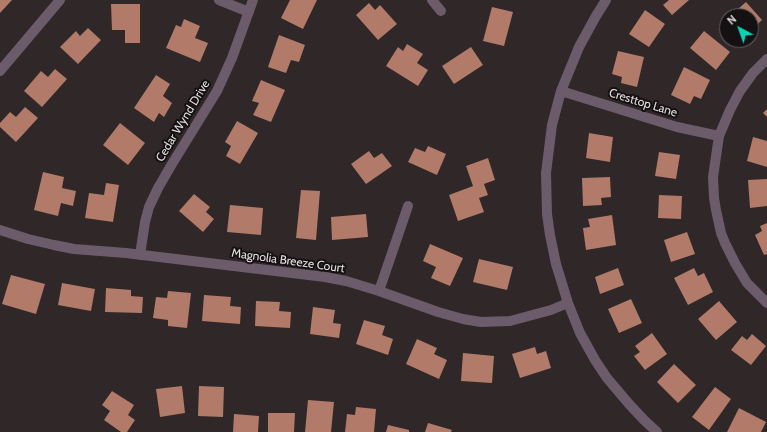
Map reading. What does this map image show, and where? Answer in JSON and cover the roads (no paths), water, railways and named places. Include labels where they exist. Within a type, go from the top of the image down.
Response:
[{"type":"street","points":[[0,71],[60,0]]},
{"type":"street","points":[[219,0],[249,12]]},
{"type":"street","name":"Cedar Wynd Drive","points":[[140,256],[145,222],[149,207],[172,164],[217,91],[232,58],[253,0]]},
{"type":"street","points":[[432,0],[441,12]]},
{"type":"street","points":[[606,0],[579,47],[561,91],[552,125],[546,173],[550,235],[556,264],[568,303],[580,333],[607,378],[639,415],[658,432]]},
{"type":"street","points":[[767,59],[753,73],[740,92],[718,136],[713,177],[715,204],[721,233],[740,273],[747,283],[767,303]]},
{"type":"street","name":"Cresttop Lane","points":[[561,91],[676,127],[718,136]]},
{"type":"street","points":[[380,291],[408,206]]},
{"type":"street","name":"Magnolia Breeze Court","points":[[0,230],[28,239],[74,249],[325,277],[346,281],[380,291],[444,314],[481,322],[516,320],[551,310],[568,303]]}]
